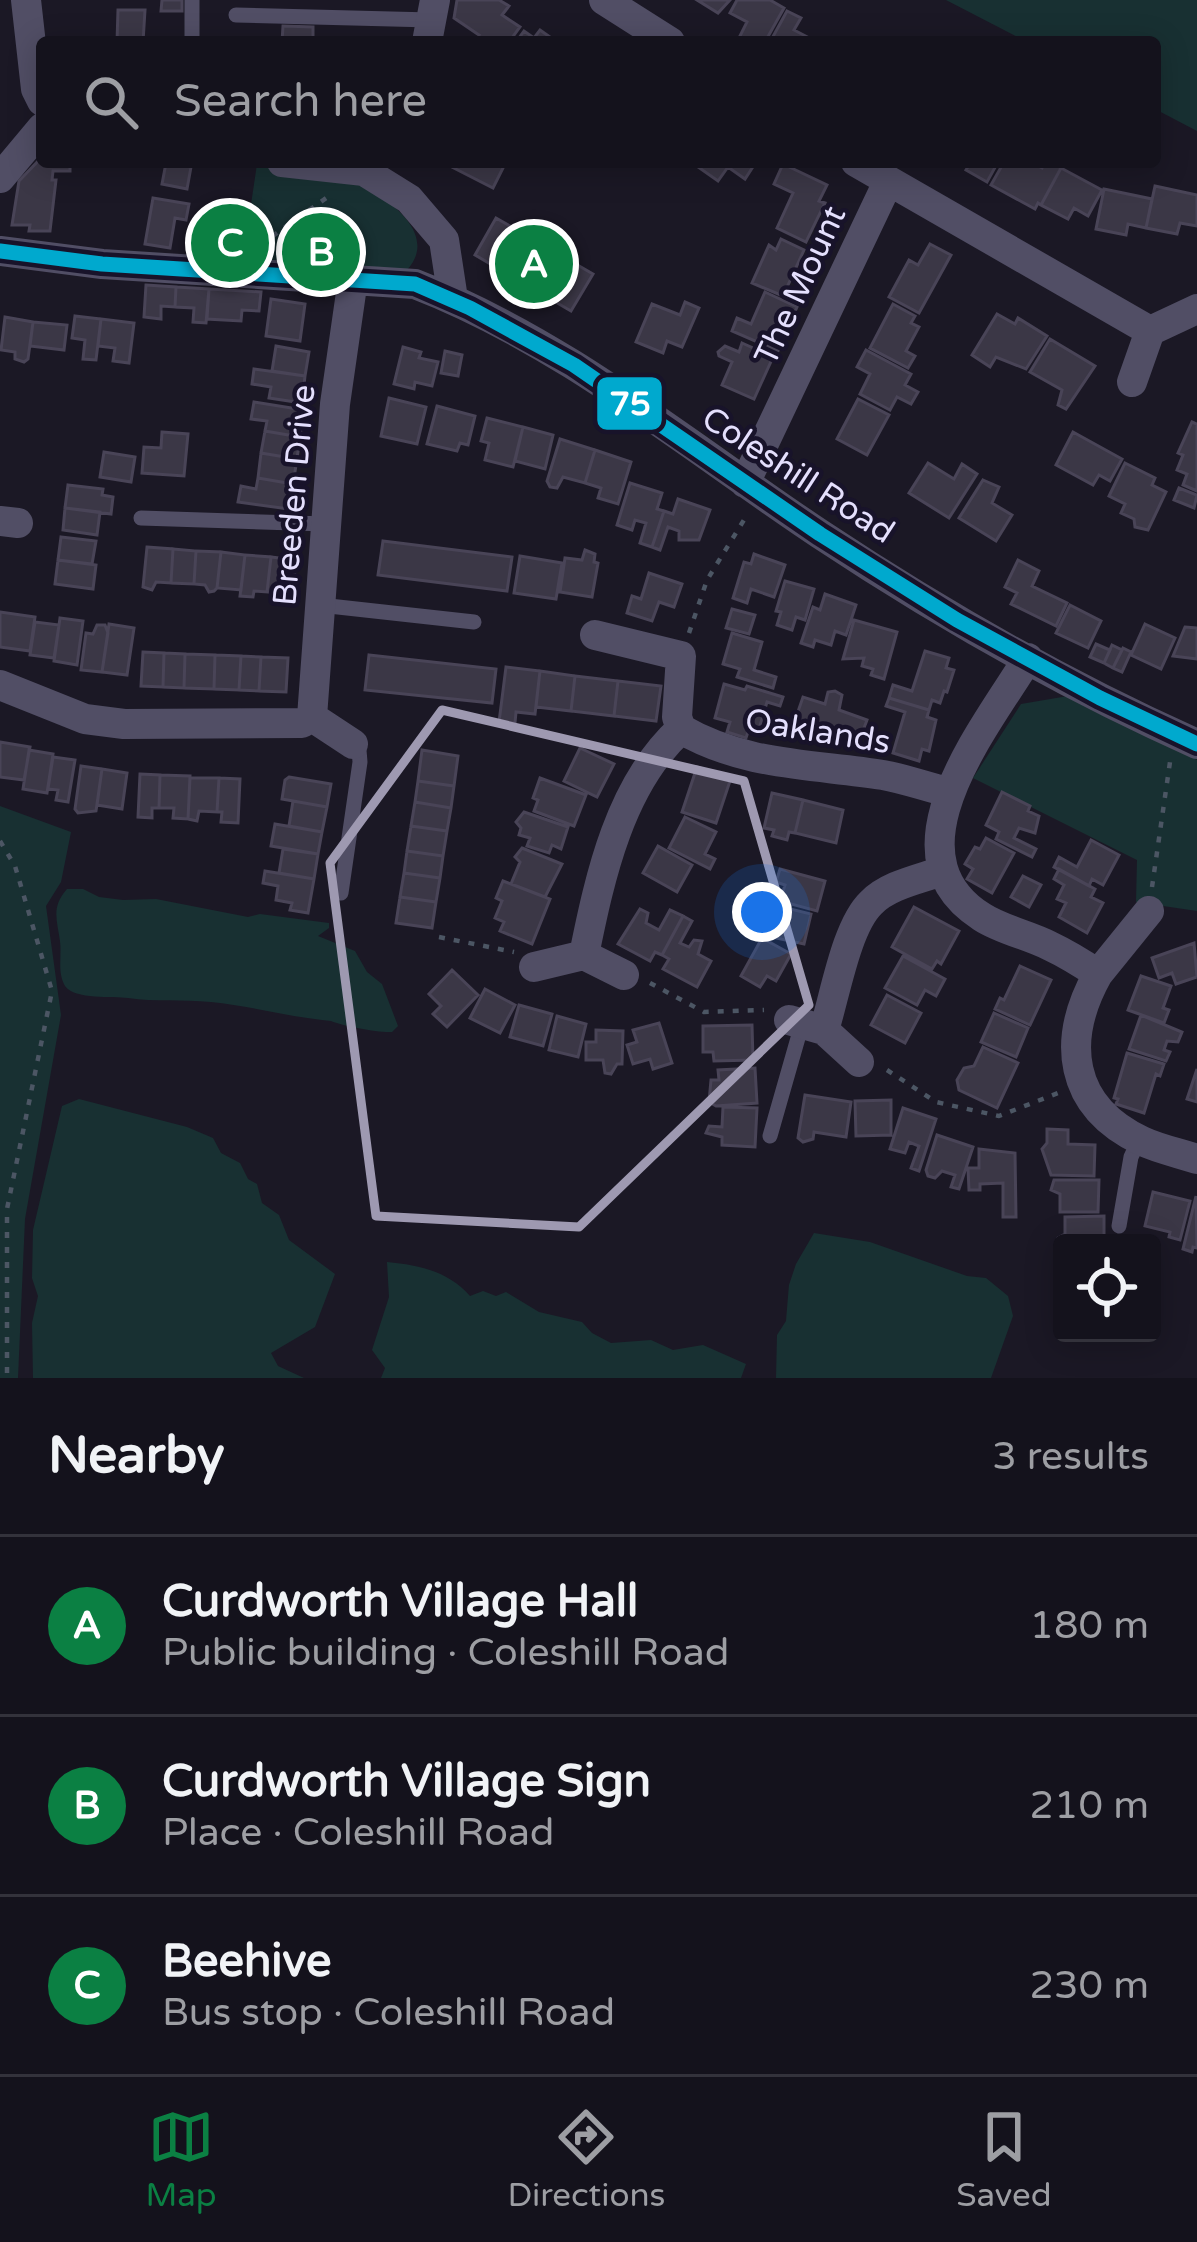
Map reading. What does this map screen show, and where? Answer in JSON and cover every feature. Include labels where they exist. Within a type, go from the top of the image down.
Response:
[{"type":"street","points":[[26,0],[36,89]]},
{"type":"street","points":[[604,0],[661,36]]},
{"type":"street","points":[[0,178],[36,135]]},
{"type":"street","points":[[337,168],[395,173],[409,199],[444,240],[453,298]]},
{"type":"street","name":"The Mount","points":[[866,168],[1150,331]]},
{"type":"street","name":"The Mount","points":[[745,483],[888,182]]},
{"type":"street","name":"Coleshill Road","points":[[0,251],[150,267],[415,284],[453,298],[559,357],[844,549],[1028,658],[1185,739]]},
{"type":"street","name":"Breeden Drive","points":[[312,717],[334,404],[353,279]]},
{"type":"street","points":[[1132,382],[1150,331],[1197,308]]},
{"type":"street","points":[[584,955],[593,909],[642,771],[681,729],[677,717],[681,656],[595,635]]},
{"type":"street","points":[[1028,658],[948,793],[939,835],[942,871],[981,916],[1053,947],[1099,974]]},
{"type":"street","points":[[0,685],[68,715],[124,724],[302,724],[312,717],[353,744]]},
{"type":"street","name":"Oaklands","points":[[681,729],[729,753],[887,776],[948,793]]},
{"type":"street","points":[[859,1062],[805,1025],[868,904],[886,892],[942,871]]},
{"type":"street","points":[[1149,911],[1082,1003],[1075,1035],[1080,1085],[1103,1114],[1138,1140],[1197,1159]]},
{"type":"street","points":[[534,967],[584,955],[624,975]]},
{"type":"lane","points":[[192,0],[192,36]]},
{"type":"lane","points":[[236,15],[431,20]]},
{"type":"lane","points":[[141,518],[325,524]]},
{"type":"lane","points":[[320,605],[474,622]]},
{"type":"lane","points":[[341,892],[360,762],[353,744]]},
{"type":"lane","points":[[770,1136],[805,1025]]},
{"type":"lane","points":[[1119,1226],[1138,1140]]},
{"type":"path","points":[[257,247],[328,196]]},
{"type":"path","points":[[681,656],[707,580],[750,511],[745,483]]},
{"type":"path","points":[[1149,911],[1185,739]]},
{"type":"path","points":[[0,841],[15,866],[52,991],[7,1210],[7,1378]]},
{"type":"path","points":[[440,937],[532,956],[534,967]]},
{"type":"path","points":[[624,975],[659,987],[704,1012],[777,1009],[805,1025]]},
{"type":"path","points":[[859,1062],[886,1069],[936,1102],[999,1116],[1080,1085]]},
{"type":"highlighted area","points":[[442,710],[744,781],[809,1005],[579,1227],[376,1216],[330,863]]},
{"type":"green space","points":[[946,0],[1197,0],[1197,131],[1161,112],[1161,36],[1015,36]]},
{"type":"green space","points":[[256,168],[306,168],[341,176],[395,207],[416,237],[416,253],[407,270],[243,258]]},
{"type":"green space","points":[[1068,696],[1108,710],[1197,760],[1197,911],[1136,902],[1137,860],[973,778],[1021,704]]},
{"type":"green space","points":[[0,806],[71,832],[61,882],[46,906],[61,1015],[25,1219],[18,1378],[0,1378]]},
{"type":"green space","points":[[67,889],[123,900],[156,899],[248,917],[260,914],[329,923],[318,936],[355,951],[367,972],[382,984],[398,1026],[392,1032],[379,1031],[226,1004],[77,993],[65,986],[60,970],[56,914]]},
{"type":"green space","points":[[79,1099],[213,1138],[221,1153],[240,1163],[248,1179],[257,1184],[262,1203],[279,1215],[289,1240],[335,1274],[315,1327],[271,1353],[278,1366],[304,1378],[33,1378],[32,1323],[38,1296],[32,1278],[33,1230],[62,1106]]},
{"type":"green space","points":[[814,1233],[870,1242],[967,1276],[986,1278],[1008,1296],[1013,1316],[991,1378],[776,1378],[777,1335],[786,1321],[789,1285]]},
{"type":"green space","points":[[387,1262],[432,1271],[470,1296],[506,1292],[539,1312],[582,1322],[611,1343],[651,1340],[673,1350],[703,1345],[746,1364],[741,1378],[381,1378],[385,1368],[372,1350],[389,1297]]},
{"type":"building","points":[[162,0],[182,0],[182,11],[161,11]]},
{"type":"building","points":[[457,0],[499,0],[509,6],[502,15],[520,27],[513,36],[478,36],[454,18]]},
{"type":"building","points":[[697,0],[730,0],[718,13]]},
{"type":"building","points":[[737,0],[770,0],[784,8],[768,36],[740,36],[747,22],[730,13]]},
{"type":"building","points":[[118,10],[145,10],[143,36],[117,36]]},
{"type":"building","points":[[787,11],[801,18],[794,30],[806,36],[773,36]]},
{"type":"building","points":[[283,26],[313,27],[313,36],[282,36]]},
{"type":"building","points":[[36,163],[36,168],[70,168],[53,171],[50,231],[12,225],[19,181]]},
{"type":"building","points":[[165,168],[191,168],[187,189],[162,184]]},
{"type":"building","points":[[454,168],[503,168],[493,188]]},
{"type":"building","points":[[700,168],[727,168],[718,181]]},
{"type":"building","points":[[729,168],[752,168],[745,179]]},
{"type":"building","points":[[781,168],[791,168],[827,185],[819,201],[825,203],[806,242],[777,228],[793,193],[774,184]]},
{"type":"building","points":[[967,168],[995,168],[987,182]]},
{"type":"building","points":[[1001,168],[1061,168],[1035,209],[991,185]]},
{"type":"building","points":[[1061,168],[1102,190],[1088,216],[1074,208],[1068,219],[1041,205]]},
{"type":"building","points":[[1155,186],[1197,195],[1197,226],[1180,223],[1177,234],[1146,228]]},
{"type":"building","points":[[1104,189],[1152,199],[1146,228],[1128,224],[1126,235],[1096,229]]},
{"type":"building","points":[[153,198],[189,204],[186,220],[175,218],[170,248],[145,244]]},
{"type":"building","points":[[496,218],[593,274],[571,311],[475,255]]},
{"type":"building","points":[[781,239],[804,250],[783,296],[752,283],[769,245],[776,250]]},
{"type":"building","points":[[930,244],[951,255],[919,313],[889,297],[909,260],[918,265]]},
{"type":"building","points":[[146,285],[176,287],[175,307],[161,306],[161,319],[144,317]]},
{"type":"building","points":[[176,287],[209,289],[206,323],[193,322],[194,308],[175,307]]},
{"type":"building","points":[[209,289],[261,292],[259,311],[242,310],[241,321],[207,319]]},
{"type":"building","points":[[765,292],[797,307],[778,351],[732,331],[737,318],[751,324]]},
{"type":"building","points":[[271,299],[305,304],[300,341],[266,336]]},
{"type":"building","points":[[685,302],[699,308],[682,347],[667,341],[663,353],[636,342],[652,304],[680,315]]},
{"type":"building","points":[[893,304],[915,316],[911,323],[919,327],[906,351],[915,356],[908,368],[870,348]]},
{"type":"building","points":[[997,314],[1015,324],[1018,318],[1047,336],[1026,369],[996,357],[990,367],[972,355]]},
{"type":"building","points":[[75,316],[101,319],[96,360],[83,359],[85,340],[72,338]]},
{"type":"building","points":[[5,317],[33,322],[24,362],[15,359],[15,352],[1,350]]},
{"type":"building","points":[[101,319],[134,323],[129,363],[113,361],[115,348],[98,346]]},
{"type":"building","points":[[33,322],[67,325],[64,350],[30,346]]},
{"type":"building","points":[[1050,339],[1095,366],[1066,409],[1058,405],[1062,390],[1030,372]]},
{"type":"building","points":[[742,343],[773,357],[754,399],[722,385],[732,362],[718,352],[725,346],[739,352]]},
{"type":"building","points":[[276,346],[309,352],[305,376],[272,371]]},
{"type":"building","points":[[403,347],[421,352],[419,358],[438,362],[432,386],[415,382],[414,389],[394,384]]},
{"type":"building","points":[[866,350],[911,374],[905,385],[918,392],[911,404],[897,397],[890,410],[860,394],[870,374],[857,367]]},
{"type":"building","points":[[445,351],[462,355],[458,376],[441,373]]},
{"type":"building","points":[[254,369],[305,376],[302,403],[269,398],[271,387],[252,384]]},
{"type":"building","points":[[389,398],[426,407],[417,444],[381,436]]},
{"type":"building","points":[[858,399],[889,415],[867,455],[837,439]]},
{"type":"building","points":[[254,402],[304,410],[300,437],[265,431],[267,421],[251,419]]},
{"type":"building","points":[[437,406],[475,416],[468,445],[460,443],[457,451],[427,444]]},
{"type":"building","points":[[487,418],[523,427],[513,467],[485,460],[489,443],[481,441]]},
{"type":"building","points":[[1192,422],[1197,424],[1197,491],[1183,485],[1187,474],[1177,470],[1183,455],[1178,453]]},
{"type":"building","points":[[523,427],[553,435],[545,469],[515,461]]},
{"type":"building","points":[[265,431],[300,437],[297,459],[261,453]]},
{"type":"building","points":[[162,432],[188,434],[184,476],[142,473],[144,447],[161,448]]},
{"type":"building","points":[[1073,432],[1122,459],[1110,481],[1099,475],[1093,485],[1056,465]]},
{"type":"building","points":[[560,439],[595,450],[585,483],[563,477],[557,488],[550,487],[547,481]]},
{"type":"building","points":[[595,450],[631,462],[618,504],[598,498],[601,488],[585,483]]},
{"type":"building","points":[[104,452],[135,457],[131,482],[100,477]]},
{"type":"building","points":[[261,453],[297,459],[293,484],[258,478]]},
{"type":"building","points":[[928,463],[954,479],[962,464],[977,474],[949,518],[909,493]]},
{"type":"building","points":[[1125,463],[1155,478],[1152,485],[1166,492],[1148,530],[1135,527],[1134,519],[1121,513],[1125,504],[1109,496]]},
{"type":"building","points":[[258,478],[293,484],[289,509],[238,502],[241,486],[256,489]]},
{"type":"building","points":[[983,480],[999,487],[992,503],[1012,515],[996,541],[959,518]]},
{"type":"building","points":[[630,483],[662,493],[657,509],[664,511],[652,547],[640,543],[646,523],[635,520],[632,530],[617,525]]},
{"type":"building","points":[[68,485],[103,489],[102,495],[113,497],[111,514],[65,508]]},
{"type":"building","points":[[1179,488],[1197,495],[1194,508],[1174,500]]},
{"type":"building","points":[[678,499],[710,510],[699,540],[679,540],[679,531],[668,527],[660,550],[652,547],[664,511],[673,514]]},
{"type":"building","points":[[65,508],[100,512],[97,535],[63,530]]},
{"type":"building","points":[[61,537],[96,541],[92,564],[58,560]]},
{"type":"building","points":[[383,541],[512,557],[507,591],[378,575]]},
{"type":"building","points":[[147,547],[173,549],[171,583],[156,582],[152,590],[143,587]]},
{"type":"building","points":[[173,549],[196,551],[194,584],[171,583]]},
{"type":"building","points":[[585,550],[595,554],[598,563],[592,597],[560,592],[565,558],[582,560]]},
{"type":"building","points":[[196,551],[221,552],[214,591],[194,584]]},
{"type":"building","points":[[221,552],[245,555],[241,590],[217,588]]},
{"type":"building","points":[[754,554],[785,565],[774,597],[751,589],[747,603],[733,598],[744,562],[751,564]]},
{"type":"building","points":[[245,555],[271,557],[267,592],[240,596]]},
{"type":"building","points":[[520,556],[562,563],[556,599],[514,593]]},
{"type":"building","points":[[271,557],[296,560],[292,602],[277,601],[277,593],[267,592]]},
{"type":"building","points":[[58,560],[96,565],[93,589],[55,584]]},
{"type":"building","points":[[1018,560],[1039,571],[1032,586],[1067,603],[1056,626],[1011,604],[1017,593],[1005,587]]},
{"type":"building","points":[[649,573],[682,584],[674,607],[659,602],[652,621],[627,613],[632,596],[641,599]]},
{"type":"building","points":[[785,581],[814,589],[805,620],[796,617],[792,630],[777,625]]},
{"type":"building","points":[[825,594],[856,605],[846,635],[835,631],[831,645],[815,640],[813,647],[801,643],[813,607],[820,610]]},
{"type":"building","points":[[1070,605],[1101,621],[1088,648],[1056,633]]},
{"type":"building","points":[[732,609],[755,615],[749,634],[726,628]]},
{"type":"building","points":[[0,612],[35,617],[30,651],[0,647]]},
{"type":"building","points":[[60,618],[83,621],[77,665],[54,661]]},
{"type":"building","points":[[854,620],[897,632],[884,679],[862,666],[864,658],[843,659]]},
{"type":"building","points":[[35,622],[59,625],[54,658],[30,655]]},
{"type":"building","points":[[109,624],[134,628],[127,675],[102,672]]},
{"type":"building","points":[[1145,624],[1175,638],[1161,669],[1131,655]]},
{"type":"building","points":[[97,625],[105,625],[108,633],[102,672],[81,670],[86,633],[93,634]]},
{"type":"building","points":[[1185,627],[1197,628],[1197,659],[1173,656]]},
{"type":"building","points":[[732,633],[762,642],[754,670],[776,677],[773,688],[737,677],[740,669],[723,664]]},
{"type":"building","points":[[1096,644],[1110,650],[1104,663],[1090,657]]},
{"type":"building","points":[[1112,645],[1122,650],[1113,668],[1104,663]]},
{"type":"building","points":[[1123,648],[1131,652],[1122,672],[1113,668]]},
{"type":"building","points":[[925,651],[949,658],[946,668],[954,670],[940,703],[932,700],[929,710],[889,698],[893,685],[912,691]]},
{"type":"building","points":[[143,652],[164,653],[163,687],[141,686]]},
{"type":"building","points":[[164,653],[185,654],[184,688],[163,687]]},
{"type":"building","points":[[185,654],[215,655],[214,689],[184,688]]},
{"type":"building","points":[[215,655],[241,656],[239,690],[214,689]]},
{"type":"building","points":[[369,655],[496,669],[492,703],[365,690]]},
{"type":"building","points":[[241,656],[261,657],[259,691],[239,690]]},
{"type":"building","points":[[261,657],[288,658],[286,692],[259,691]]},
{"type":"building","points":[[506,667],[540,671],[535,714],[516,712],[515,723],[499,722]]},
{"type":"building","points":[[540,671],[575,676],[571,711],[536,707]]},
{"type":"building","points":[[575,676],[618,681],[614,716],[571,711]]},
{"type":"building","points":[[618,681],[661,686],[656,721],[614,716]]},
{"type":"building","points":[[724,684],[783,697],[780,706],[767,702],[759,729],[750,726],[746,738],[727,732],[730,722],[715,718]]},
{"type":"building","points":[[828,692],[842,695],[839,710],[867,720],[860,739],[833,730],[830,738],[793,726],[803,697],[825,704]]},
{"type":"building","points":[[889,698],[929,710],[927,717],[936,720],[929,751],[922,749],[919,761],[893,753],[905,712],[886,706]]},
{"type":"building","points":[[0,742],[30,747],[24,780],[0,777]]},
{"type":"building","points":[[580,748],[614,764],[597,797],[564,781]]},
{"type":"building","points":[[29,750],[53,754],[47,793],[23,789]]},
{"type":"building","points":[[422,750],[458,756],[454,786],[418,781]]},
{"type":"building","points":[[53,757],[75,760],[68,802],[56,800],[58,790],[48,789]]},
{"type":"building","points":[[81,766],[102,769],[96,811],[78,813],[75,809]]},
{"type":"building","points":[[697,767],[731,778],[716,823],[682,812]]},
{"type":"building","points":[[102,769],[127,773],[122,809],[97,805]]},
{"type":"building","points":[[140,774],[160,775],[159,808],[152,808],[152,818],[138,817]]},
{"type":"building","points":[[160,775],[190,776],[188,819],[173,818],[174,808],[159,808]]},
{"type":"building","points":[[289,777],[331,784],[327,807],[282,799]]},
{"type":"building","points":[[190,778],[219,778],[217,812],[199,811],[197,821],[188,819]]},
{"type":"building","points":[[219,778],[240,779],[238,823],[221,822]]},
{"type":"building","points":[[540,778],[586,795],[574,826],[534,811]]},
{"type":"building","points":[[418,781],[454,786],[451,808],[415,802]]},
{"type":"building","points":[[1002,792],[1039,816],[1035,833],[1019,828],[1014,838],[1036,849],[1032,857],[996,839],[999,832],[986,825]]},
{"type":"building","points":[[772,793],[803,800],[795,833],[789,832],[787,840],[764,828]]},
{"type":"building","points":[[803,800],[843,810],[836,843],[795,833]]},
{"type":"building","points":[[293,801],[327,807],[322,832],[289,826]]},
{"type":"building","points":[[415,802],[451,808],[447,831],[411,826]]},
{"type":"building","points":[[524,812],[568,827],[561,849],[552,845],[549,853],[527,846],[530,838],[519,835],[516,822]]},
{"type":"building","points":[[685,817],[716,832],[705,854],[715,859],[710,869],[669,848]]},
{"type":"building","points":[[275,824],[322,832],[318,854],[271,846]]},
{"type":"building","points":[[411,826],[447,831],[443,856],[407,851]]},
{"type":"building","points":[[986,838],[1014,853],[992,893],[967,879],[973,869],[965,864]]},
{"type":"building","points":[[1091,840],[1119,855],[1103,885],[1092,879],[1089,886],[1054,867],[1059,857],[1077,867]]},
{"type":"building","points":[[658,846],[692,865],[677,892],[643,873]]},
{"type":"building","points":[[522,848],[562,864],[545,897],[511,884],[520,862],[515,857]]},
{"type":"building","points":[[283,849],[318,854],[314,879],[279,873]]},
{"type":"building","points":[[407,851],[443,856],[440,878],[404,873]]},
{"type":"building","points":[[780,869],[825,881],[817,911],[780,901],[785,885],[776,882]]},
{"type":"building","points":[[1059,869],[1095,889],[1091,897],[1103,903],[1087,933],[1059,917],[1066,903],[1057,899],[1064,885],[1054,879]]},
{"type":"building","points":[[265,871],[314,879],[308,913],[290,910],[292,903],[276,900],[278,886],[263,883]]},
{"type":"building","points":[[404,873],[440,878],[436,902],[400,897]]},
{"type":"building","points":[[1023,876],[1041,885],[1029,907],[1011,897]]},
{"type":"building","points":[[503,881],[550,899],[532,944],[500,931],[504,922],[495,918],[502,901],[496,898]]},
{"type":"building","points":[[400,897],[436,902],[432,928],[396,923]]},
{"type":"building","points":[[770,904],[811,914],[804,944],[762,935],[761,920],[767,919]]},
{"type":"building","points":[[914,907],[959,931],[941,964],[937,961],[932,969],[892,947]]},
{"type":"building","points":[[640,909],[648,913],[646,923],[659,930],[670,910],[683,916],[662,955],[655,952],[650,961],[618,944]]},
{"type":"building","points":[[683,916],[692,921],[680,943],[689,947],[694,940],[702,941],[698,954],[711,961],[697,987],[663,969],[669,959],[662,955]]},
{"type":"building","points":[[762,938],[791,954],[776,981],[767,976],[760,987],[741,976]]},
{"type":"building","points":[[1194,943],[1197,977],[1176,984],[1172,973],[1159,978],[1152,958]]},
{"type":"building","points":[[903,956],[945,979],[936,996],[925,990],[917,1005],[885,988]]},
{"type":"building","points":[[1020,966],[1051,980],[1030,1025],[995,1009]]},
{"type":"building","points":[[452,970],[478,995],[447,1027],[433,1014],[441,1006],[429,994]]},
{"type":"building","points":[[1141,976],[1171,986],[1163,1008],[1169,1010],[1164,1023],[1128,1010]]},
{"type":"building","points":[[485,989],[515,1005],[500,1033],[470,1018]]},
{"type":"building","points":[[887,995],[921,1013],[905,1043],[871,1025]]},
{"type":"building","points":[[519,1005],[552,1014],[543,1046],[510,1037]]},
{"type":"building","points":[[994,1013],[1028,1028],[1016,1057],[981,1042]]},
{"type":"building","points":[[1141,1015],[1182,1032],[1178,1042],[1167,1041],[1166,1061],[1129,1049]]},
{"type":"building","points":[[557,1016],[586,1024],[578,1057],[549,1050]]},
{"type":"building","points":[[659,1023],[672,1063],[653,1069],[650,1059],[633,1064],[627,1045],[637,1042],[633,1030]]},
{"type":"building","points":[[752,1025],[753,1060],[714,1061],[713,1052],[703,1052],[703,1026]]},
{"type":"building","points":[[596,1030],[623,1031],[622,1064],[611,1074],[605,1073],[603,1060],[586,1060],[586,1042],[596,1042]]},
{"type":"building","points":[[983,1047],[1018,1063],[997,1108],[959,1090],[957,1080],[964,1068],[974,1066]]},
{"type":"building","points":[[1127,1053],[1164,1064],[1160,1076],[1156,1074],[1144,1113],[1116,1104],[1114,1098]]},
{"type":"building","points":[[755,1068],[757,1103],[716,1106],[709,1102],[711,1080],[719,1080],[718,1070]]},
{"type":"building","points":[[1197,1069],[1197,1102],[1187,1099]]},
{"type":"building","points":[[805,1095],[851,1102],[846,1137],[814,1132],[813,1139],[803,1142],[798,1138]]},
{"type":"building","points":[[891,1100],[891,1135],[856,1136],[855,1101]]},
{"type":"building","points":[[723,1107],[757,1108],[755,1147],[722,1145],[722,1137],[706,1133],[709,1126],[722,1127]]},
{"type":"building","points":[[903,1108],[936,1119],[919,1171],[911,1168],[919,1146],[909,1142],[905,1153],[890,1149]]},
{"type":"building","points":[[1047,1129],[1068,1130],[1068,1144],[1095,1145],[1094,1176],[1051,1175],[1042,1149]]},
{"type":"building","points":[[937,1135],[973,1147],[959,1189],[951,1187],[955,1175],[942,1171],[935,1178],[928,1176]]},
{"type":"building","points":[[979,1149],[1015,1153],[1016,1217],[1003,1217],[1003,1183],[980,1184],[980,1190],[969,1190],[968,1168],[979,1168]]},
{"type":"building","points":[[1054,1180],[1099,1180],[1098,1212],[1060,1212],[1060,1194],[1051,1190]]},
{"type":"building","points":[[1153,1192],[1190,1201],[1180,1240],[1169,1237],[1170,1232],[1145,1226]]},
{"type":"building","points":[[1196,1196],[1197,1248],[1192,1252],[1183,1249]]},
{"type":"building","points":[[1104,1216],[1104,1234],[1065,1234],[1065,1217]]},
{"type":"transit line","name":"75","points":[[0,251],[102,264],[415,284],[574,365],[820,534],[957,620],[1100,698],[1197,744]]},
{"type":"place","name":"Beehive","points":[[230,243]]},
{"type":"place","name":"Curdworth Village Sign","points":[[321,252]]},
{"type":"place","name":"Curdworth Village Hall","points":[[534,264]]}]
